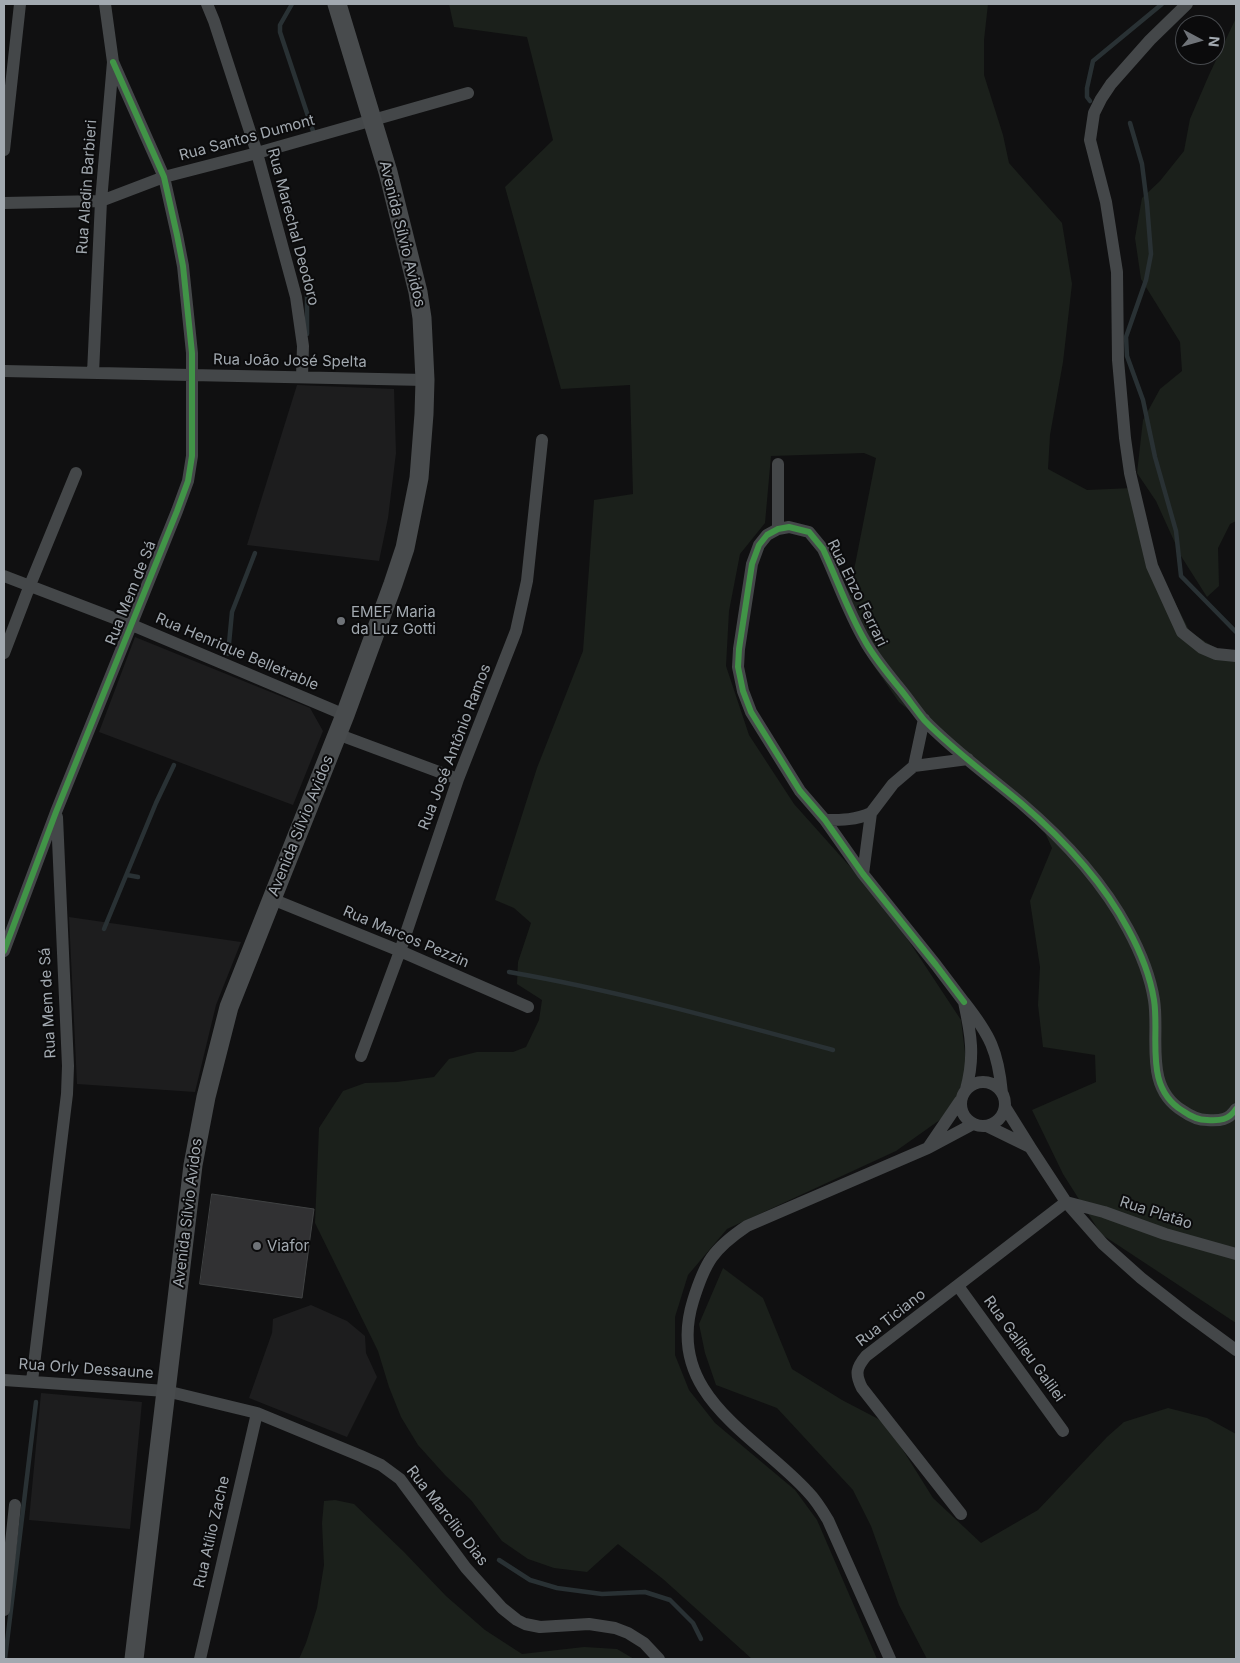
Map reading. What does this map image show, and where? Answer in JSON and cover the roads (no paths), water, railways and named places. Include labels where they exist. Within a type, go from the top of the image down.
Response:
[{"type":"main road","name":"Avenida Sílvio Avidos","points":[[134,1659],[192,1165],[206,1097],[229,1008],[345,715],[393,584],[407,540],[419,478],[425,380],[422,318],[414,272],[388,172],[337,4]]},
{"type":"street","points":[[4,150],[20,4]]},
{"type":"street","name":"Rua Aladin Barbieri","points":[[93,373],[101,201],[113,62],[105,4]]},
{"type":"street","name":"Rua Marechal Deodoro","points":[[207,4],[257,153],[296,297],[303,346],[302,377]]},
{"type":"street","points":[[1187,4],[1150,40],[1111,84],[1094,113],[1090,140],[1106,202],[1117,272],[1118,360],[1130,473],[1152,566],[1182,632],[1202,648],[1216,654],[1236,656]]},
{"type":"street","name":"Rua Mem de Sá","points":[[32,1381],[67,1094],[56,812],[132,625],[188,480],[192,456],[192,353],[177,234],[164,178],[113,62]]},
{"type":"street","name":"Rua Santos Dumont","points":[[4,203],[101,201],[164,178],[468,93]]},
{"type":"street","name":"Rua João José Spelta","points":[[4,371],[425,380]]},
{"type":"street","name":"Rua José Antônio Ramos","points":[[361,1056],[400,951],[458,779],[516,631],[527,582],[542,440]]},
{"type":"street","points":[[778,464],[778,529],[767,535],[759,544],[752,564],[739,650],[738,667],[742,690],[751,712],[800,790],[825,820],[863,874],[981,1023],[996,1052],[1005,1107],[1066,1202],[1103,1244],[1141,1278],[1236,1350]]},
{"type":"street","points":[[4,653],[76,473]]},
{"type":"street","name":"Rua Enzo Ferrari","points":[[778,529],[788,527],[802,529],[809,532],[819,543],[865,641],[882,668],[924,719],[1074,852],[1094,877],[1128,929],[1150,980],[1156,1024],[1155,1064],[1159,1080],[1170,1099],[1180,1110],[1203,1120],[1224,1120],[1232,1116],[1236,1109]]},
{"type":"street","name":"Rua Henrique Belletrable","points":[[4,576],[30,584],[132,625],[345,715]]},
{"type":"street","points":[[914,766],[924,719]]},
{"type":"street","points":[[337,734],[458,779]]},
{"type":"street","points":[[863,874],[871,813],[893,784],[914,766],[968,760]]},
{"type":"street","points":[[4,951],[56,812]]},
{"type":"street","points":[[825,820],[859,818],[871,813]]},
{"type":"street","name":"Rua Marcos Pezzin","points":[[272,899],[400,951],[528,1007]]},
{"type":"street","points":[[928,1148],[966,1089],[972,1060],[971,1035],[964,1002]]},
{"type":"street","points":[[966,1089],[971,1084],[985,1081],[992,1083],[1002,1092]]},
{"type":"street","points":[[960,1101],[963,1115],[974,1124],[987,1126],[1030,1146]]},
{"type":"street","points":[[987,1126],[999,1119],[1005,1107]]},
{"type":"street","points":[[890,1659],[828,1520],[819,1504],[797,1480],[727,1419],[700,1384],[688,1353],[688,1320],[697,1286],[706,1264],[717,1249],[747,1226],[928,1148],[974,1124]]},
{"type":"street","name":"Rua Platão","points":[[1066,1202],[1104,1212],[1166,1234],[1236,1254]]},
{"type":"street","name":"Rua Ticiano","points":[[961,1514],[862,1388],[856,1373],[866,1356],[1066,1202]]},
{"type":"street","name":"Rua Galileu Galilei","points":[[958,1286],[1063,1430]]},
{"type":"street","name":"Rua Orly Dessaune","points":[[4,1380],[166,1391]]},
{"type":"street","name":"Rua Marcílio Dias","points":[[166,1391],[257,1413],[361,1456],[391,1472],[407,1488],[466,1568],[502,1608],[517,1620],[540,1627],[589,1624],[616,1628],[644,1643],[659,1659]]},
{"type":"street","name":"Rua Atílio Zache","points":[[200,1659],[257,1413]]},
{"type":"street","points":[[4,1610],[15,1505]]},
{"type":"waterway","points":[[292,4],[280,25],[280,32],[313,131]]},
{"type":"waterway","points":[[1090,101],[1087,97],[1087,88],[1093,61],[1162,4]]},
{"type":"waterway","points":[[1130,123],[1142,164],[1151,254],[1146,280],[1126,337],[1127,356],[1143,400],[1155,457],[1176,531],[1181,576],[1236,632]]},
{"type":"waterway","points":[[304,263],[307,295],[307,334]]},
{"type":"waterway","points":[[228,654],[232,612],[255,553]]},
{"type":"waterway","points":[[104,929],[156,803],[174,765]]},
{"type":"waterway","points":[[127,875],[138,877]]},
{"type":"waterway","points":[[509,972],[632,997],[833,1050]]},
{"type":"waterway","points":[[5,1659],[36,1402]]},
{"type":"waterway","points":[[499,1560],[530,1580],[557,1588],[602,1594],[645,1592],[670,1600],[693,1623],[701,1639]]},
{"type":"place","name":"EMEF Maria da Luz Gotti","points":[[341,621]]},
{"type":"place","name":"Viafor","points":[[257,1246]]}]
